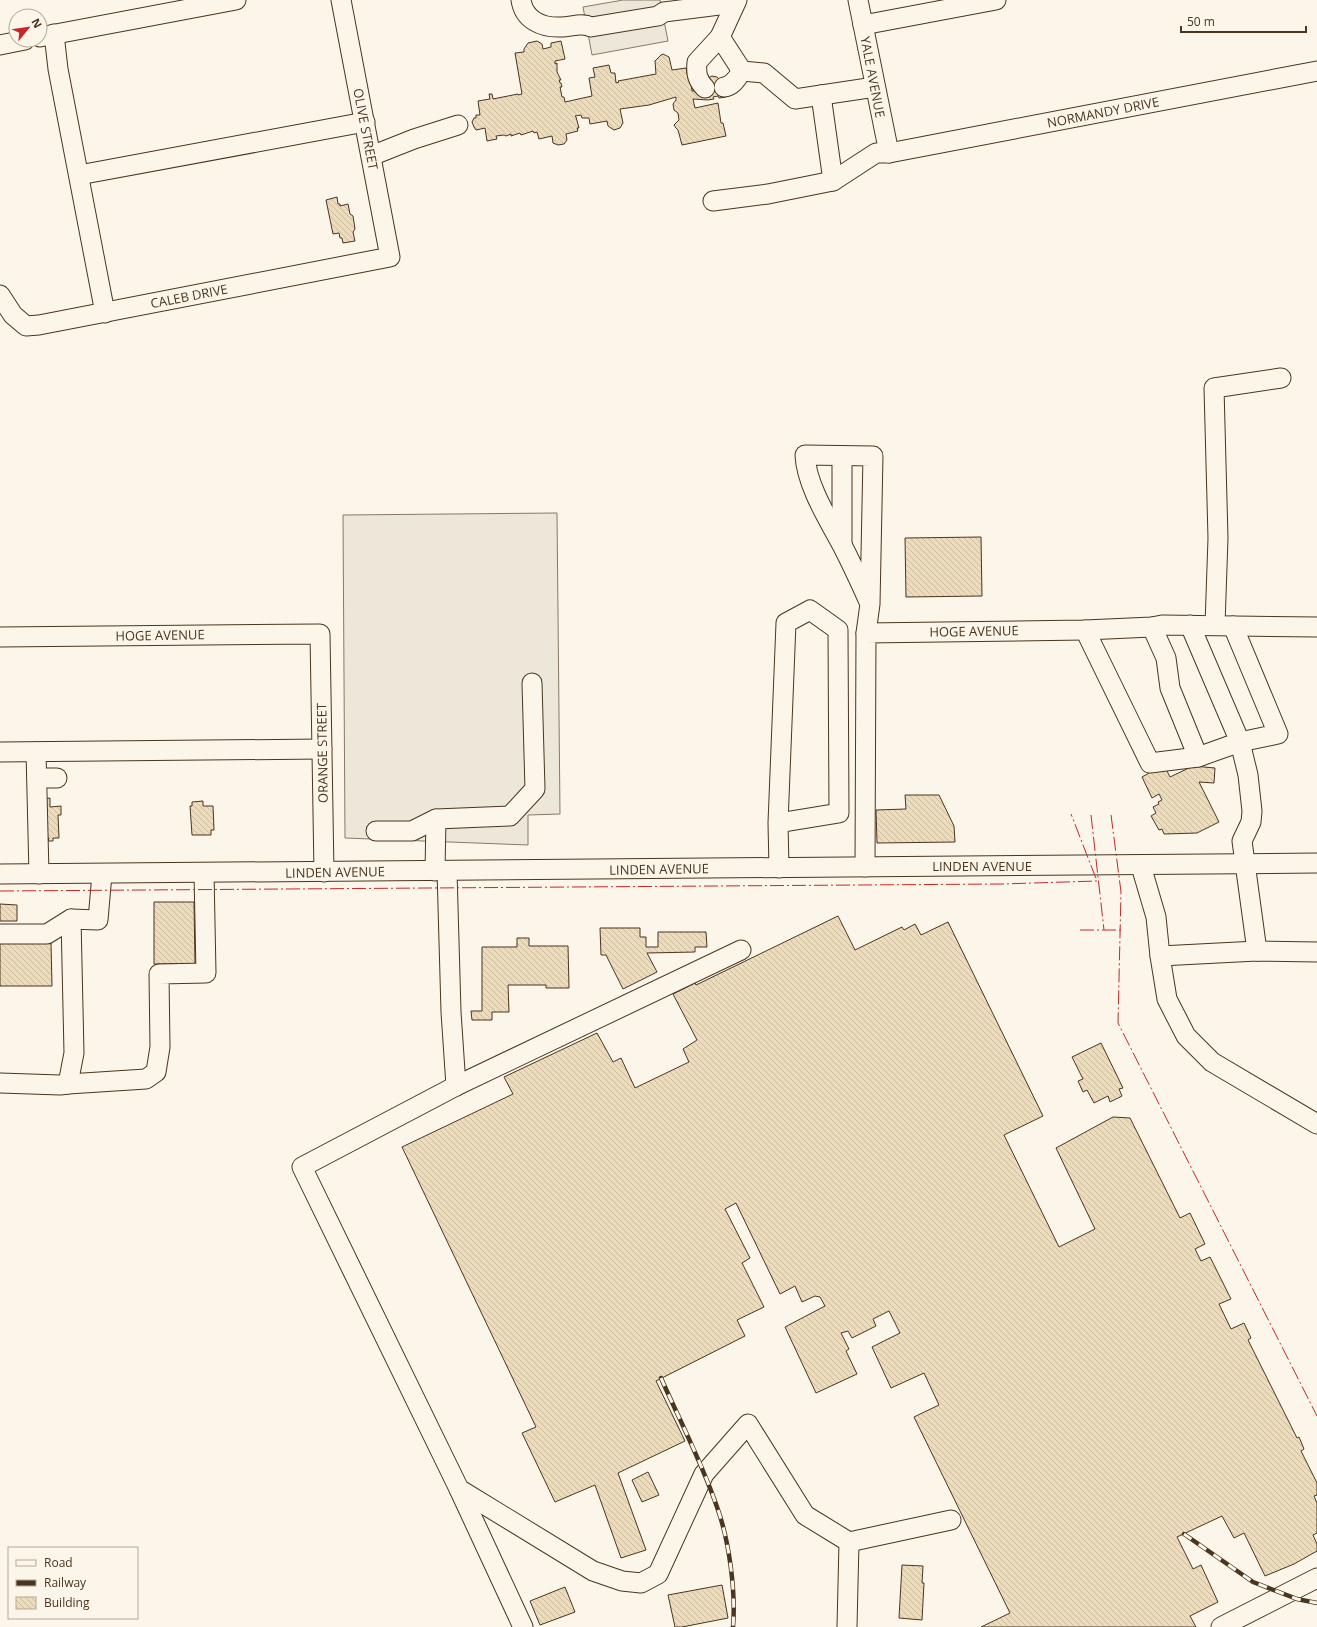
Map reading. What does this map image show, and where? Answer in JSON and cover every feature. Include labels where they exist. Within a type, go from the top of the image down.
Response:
[{"type":"street","points":[[48,36],[236,0]]},
{"type":"street","name":"OLIVE STREET","points":[[341,0],[372,156],[390,257]]},
{"type":"street","points":[[521,0],[526,14],[533,21],[542,25],[560,27],[584,24],[591,27],[658,16],[664,12],[736,1]]},
{"type":"street","name":"YALE AVENUE","points":[[858,0],[889,153]]},
{"type":"street","points":[[863,25],[996,0]]},
{"type":"street","points":[[705,88],[698,81],[696,72],[697,62],[720,37],[736,1]]},
{"type":"street","points":[[720,37],[742,71]]},
{"type":"street","points":[[48,39],[58,69],[105,313]]},
{"type":"street","points":[[724,87],[728,87],[735,81],[742,71]]},
{"type":"street","points":[[742,71],[764,73],[795,99],[875,87]]},
{"type":"street","name":"NORMANDY DRIVE","points":[[833,181],[876,153],[889,153],[1317,71]]},
{"type":"street","points":[[713,201],[768,194],[833,181],[821,95]]},
{"type":"street","points":[[79,176],[365,122]]},
{"type":"street","points":[[372,156],[414,139],[458,125]]},
{"type":"street","name":"CALEB DRIVE","points":[[0,295],[13,315],[26,326],[39,325],[390,257]]},
{"type":"street","points":[[1085,630],[1150,763],[1198,757],[1240,742],[1278,734],[1224,626],[1218,538],[1214,388],[1281,378]]},
{"type":"street","points":[[865,867],[866,633],[870,604],[873,456],[805,455],[805,469],[828,521],[842,546],[870,604]]},
{"type":"street","points":[[842,456],[842,546]]},
{"type":"street","points":[[778,823],[839,813],[838,630],[810,610],[786,623],[778,823],[779,868]]},
{"type":"street","name":"HOGE AVENUE","points":[[866,633],[1085,630],[1152,627],[1162,625],[1317,627]]},
{"type":"street","points":[[1190,625],[1240,742],[1248,775],[1252,811],[1251,822],[1242,841],[1258,951]]},
{"type":"street","points":[[1152,627],[1166,658],[1170,688],[1198,757]]},
{"type":"street","name":"HOGE AVENUE","points":[[0,637],[320,634]]},
{"type":"street","name":"ORANGE STREET","points":[[320,634],[324,872]]},
{"type":"street","points":[[376,831],[412,831],[436,819],[510,816],[535,788],[532,683]]},
{"type":"street","points":[[0,752],[322,749]]},
{"type":"street","points":[[36,752],[39,874]]},
{"type":"street","points":[[37,778],[57,778]]},
{"type":"street","points":[[436,819],[456,1086]]},
{"type":"street","name":"LINDEN AVENUE","points":[[0,874],[1141,866],[1317,863]]},
{"type":"street","points":[[1141,866],[1156,917],[1160,956],[1167,999],[1186,1036],[1212,1062],[1317,1124]]},
{"type":"street","points":[[0,1083],[60,1085],[146,1079],[156,1072],[160,1047],[159,974],[206,973],[204,873]]},
{"type":"street","points":[[0,934],[47,934],[71,919],[98,920],[102,874]]},
{"type":"street","points":[[68,1084],[74,1053],[71,919]]},
{"type":"street","points":[[523,1627],[459,1489],[302,1167],[456,1086],[741,950]]},
{"type":"street","points":[[1160,956],[1258,951],[1317,952]]},
{"type":"street","points":[[459,1489],[594,1571],[622,1581],[641,1583],[658,1574],[704,1474],[748,1424],[804,1514],[849,1542],[951,1520]]},
{"type":"street","points":[[847,1627],[849,1542]]},
{"type":"street","points":[[1221,1627],[1317,1578]]},
{"type":"shaded area","points":[[623,0],[660,0],[668,41],[592,55],[583,7]]},
{"type":"shaded area","points":[[557,513],[560,814],[528,815],[528,845],[345,838],[343,515]]},
{"type":"building","points":[[537,41],[542,44],[543,49],[551,47],[551,43],[561,41],[565,59],[555,61],[555,64],[557,63],[557,72],[561,80],[559,80],[562,87],[560,87],[562,97],[564,97],[565,102],[592,96],[589,78],[595,77],[593,68],[609,65],[611,73],[615,73],[616,83],[619,82],[618,81],[656,74],[655,61],[663,54],[669,57],[672,70],[686,68],[688,78],[690,77],[692,91],[700,91],[706,79],[712,76],[717,77],[723,83],[726,97],[719,98],[718,96],[713,97],[714,99],[708,100],[693,99],[695,108],[718,103],[721,123],[723,123],[726,136],[682,145],[678,130],[674,125],[679,120],[678,113],[674,110],[673,104],[676,97],[649,105],[620,109],[623,123],[620,128],[614,130],[608,126],[607,121],[590,124],[589,118],[582,118],[581,115],[575,116],[579,128],[577,128],[578,131],[566,134],[567,140],[564,144],[558,145],[553,143],[552,136],[539,139],[537,132],[534,133],[533,131],[521,135],[520,133],[511,136],[511,134],[506,136],[496,136],[497,139],[487,141],[485,128],[476,130],[472,122],[474,118],[476,118],[476,115],[480,115],[478,101],[490,99],[489,94],[492,94],[493,99],[522,94],[515,53],[524,52],[524,49],[528,43]]},
{"type":"building","points":[[337,197],[338,204],[340,204],[340,206],[348,204],[350,214],[353,216],[355,229],[353,232],[355,241],[343,243],[339,233],[333,234],[326,200]]},
{"type":"building","points":[[981,537],[982,596],[906,597],[905,538]]},
{"type":"building","points":[[1163,763],[1170,777],[1193,766],[1215,768],[1214,783],[1199,782],[1219,822],[1197,833],[1164,834],[1162,829],[1159,830],[1151,816],[1156,813],[1153,807],[1159,804],[1158,802],[1162,800],[1159,794],[1152,798],[1142,777],[1149,773],[1148,771]]},
{"type":"building","points":[[905,795],[939,795],[954,826],[955,842],[877,843],[876,810],[906,809]]},
{"type":"building","points":[[50,798],[50,807],[61,806],[61,815],[58,815],[59,838],[53,838],[53,841],[48,841],[49,838],[42,839],[40,799]]},
{"type":"building","points":[[203,801],[203,806],[213,806],[214,830],[211,830],[211,835],[192,835],[190,806],[192,806],[192,802]]},
{"type":"building","points":[[154,902],[194,902],[195,964],[154,964]]},
{"type":"building","points":[[0,904],[17,905],[17,921],[0,921]]},
{"type":"building","points":[[838,916],[855,950],[902,927],[904,930],[915,924],[921,935],[948,922],[1043,1116],[1004,1135],[1059,1247],[1095,1229],[1056,1148],[1113,1117],[1130,1118],[1180,1218],[1190,1213],[1205,1244],[1195,1249],[1201,1261],[1210,1257],[1231,1299],[1219,1304],[1231,1329],[1244,1323],[1251,1338],[1248,1340],[1297,1438],[1299,1437],[1304,1449],[1301,1451],[1317,1483],[1317,1495],[1314,1496],[1317,1503],[1317,1533],[1313,1535],[1317,1544],[1317,1551],[1294,1564],[1265,1576],[1244,1533],[1234,1538],[1222,1516],[1177,1537],[1193,1569],[1201,1565],[1218,1602],[1190,1616],[1196,1627],[981,1627],[1010,1613],[914,1417],[939,1405],[924,1373],[891,1388],[872,1347],[900,1333],[889,1311],[873,1319],[876,1326],[852,1338],[848,1331],[841,1333],[849,1349],[846,1351],[857,1374],[816,1393],[785,1327],[825,1306],[820,1297],[815,1296],[802,1302],[795,1286],[780,1294],[736,1203],[725,1209],[750,1258],[742,1263],[764,1307],[737,1320],[745,1336],[656,1381],[685,1441],[618,1473],[646,1550],[621,1558],[595,1485],[555,1502],[522,1433],[536,1427],[402,1147],[513,1094],[504,1077],[597,1033],[613,1062],[621,1058],[635,1088],[689,1062],[683,1049],[697,1040],[673,994],[695,983],[696,985]]},
{"type":"building","points":[[600,928],[640,928],[640,937],[646,937],[646,947],[658,947],[658,932],[706,932],[707,947],[695,947],[695,952],[647,953],[657,972],[623,989],[606,955],[601,955]]},
{"type":"building","points":[[517,938],[529,938],[529,946],[568,946],[569,988],[546,988],[546,985],[508,985],[509,1012],[492,1012],[492,1020],[472,1020],[471,1011],[482,1011],[482,947],[517,947]]},
{"type":"building","points":[[0,943],[51,943],[52,986],[0,986]]},
{"type":"building","points":[[1101,1043],[1123,1088],[1119,1089],[1122,1096],[1110,1102],[1108,1096],[1094,1103],[1087,1090],[1083,1092],[1078,1081],[1083,1079],[1072,1057]]},
{"type":"building","points":[[648,1472],[659,1495],[642,1502],[632,1480]]},
{"type":"building","points":[[902,1565],[923,1566],[922,1583],[924,1583],[922,1620],[899,1618]]},
{"type":"building","points":[[722,1585],[728,1618],[675,1627],[668,1595]]},
{"type":"building","points":[[565,1587],[575,1612],[540,1625],[530,1601]]},
{"type":"railway","points":[[661,1378],[705,1474],[721,1520],[731,1566],[734,1613],[733,1627]]},
{"type":"railway","points":[[1184,1534],[1253,1582],[1297,1599],[1317,1603]]},
{"type":"power","points":[[0,891],[1002,884],[1097,881],[1071,814]]},
{"type":"power","points":[[1091,815],[1104,930]]},
{"type":"power","points":[[1111,815],[1121,892],[1118,1023],[1317,1416]]},
{"type":"power","points":[[1080,930],[1121,930]]}]
